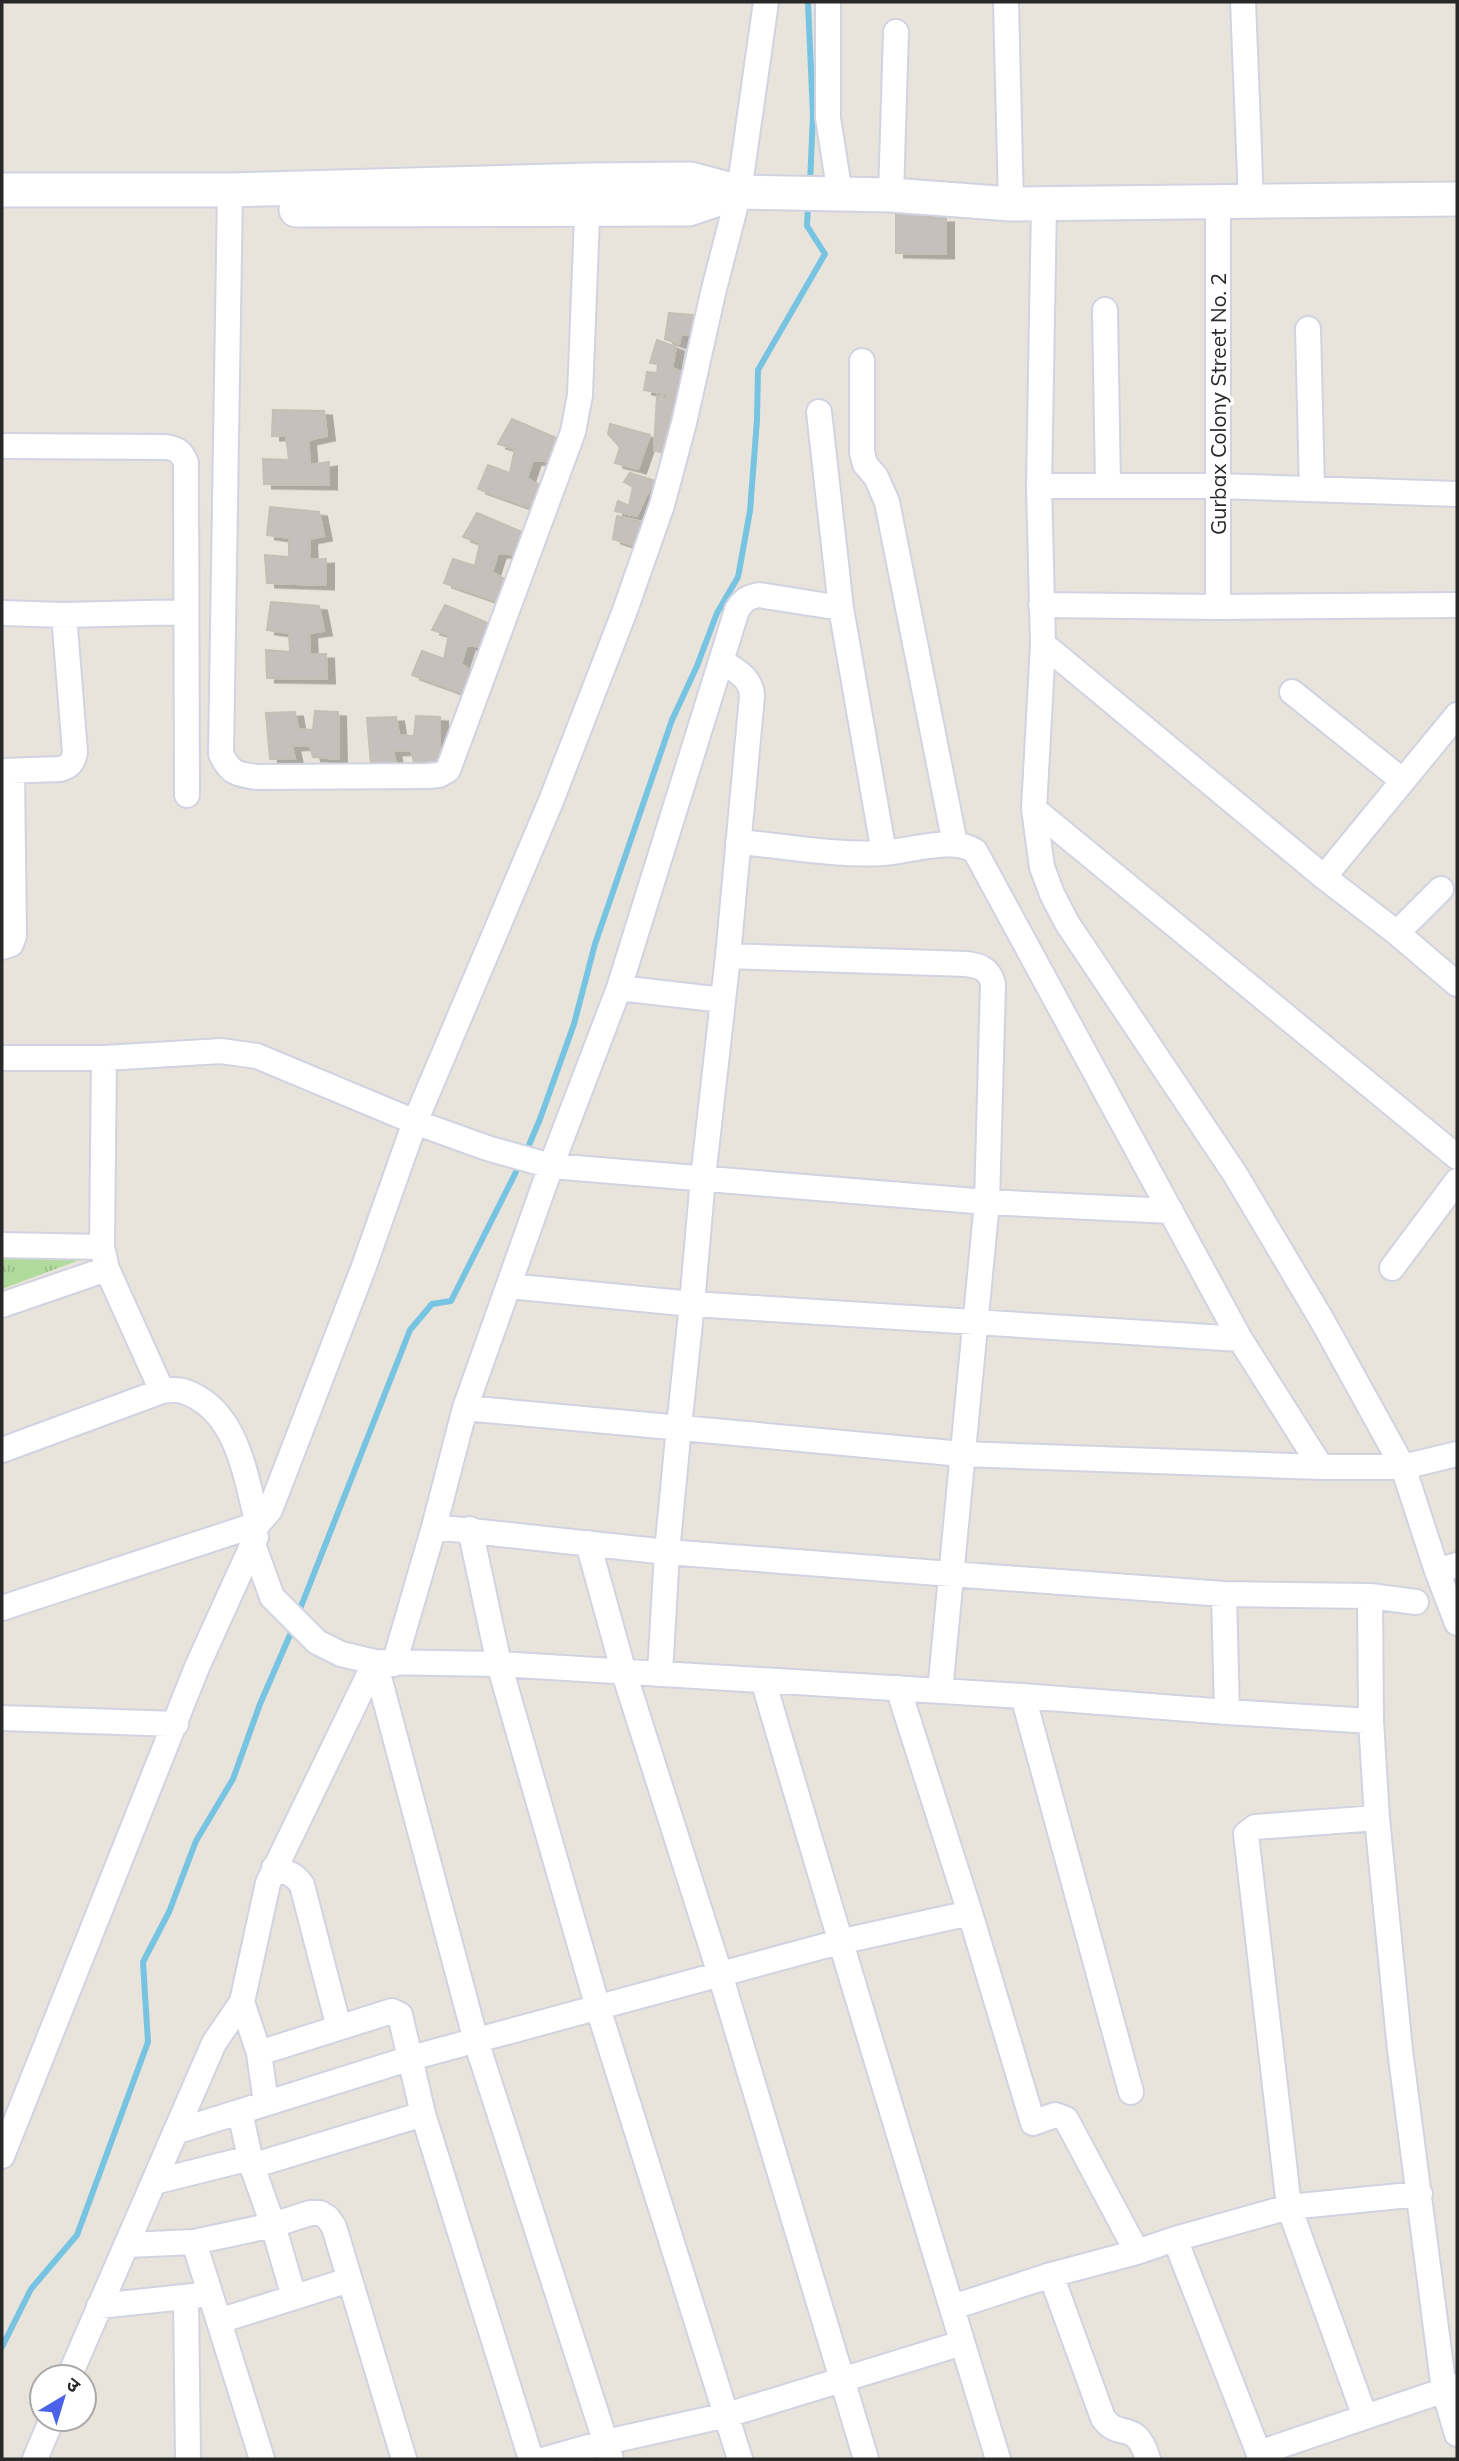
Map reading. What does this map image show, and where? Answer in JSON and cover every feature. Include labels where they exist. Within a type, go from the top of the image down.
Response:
[{"type":"street","points":[[2,2156],[197,1667],[259,1528],[340,1330],[415,1122],[551,801],[645,556],[673,467],[739,192],[766,2]]},
{"type":"street","points":[[828,2],[828,118],[836,194]]},
{"type":"street","points":[[1006,2],[1011,204]]},
{"type":"street","points":[[1243,2],[1251,201]]},
{"type":"street","points":[[891,195],[896,32]]},
{"type":"street","points":[[2,212],[229,200],[587,195],[690,179],[739,192],[891,195],[1011,204],[1457,199]]},
{"type":"street","points":[[2,190],[229,200]]},
{"type":"street","points":[[229,200],[221,754],[226,765],[236,774],[269,777],[427,776],[439,775],[448,770],[573,432],[580,395],[587,195]]},
{"type":"street","name":"Gurbax Colony Street No. 2","points":[[1218,607],[1219,201]]},
{"type":"street","points":[[1044,204],[1039,486],[1043,644],[1034,809],[1042,867],[1067,923],[1235,1174],[1324,1322],[1403,1467],[1447,1568],[1457,1623]]},
{"type":"street","points":[[1105,310],[1108,486]]},
{"type":"street","points":[[1308,329],[1312,489]]},
{"type":"street","points":[[862,361],[864,464],[876,477],[887,502],[956,844]]},
{"type":"street","points":[[819,412],[841,608],[884,853]]},
{"type":"street","points":[[2,446],[166,447],[183,454],[186,464],[187,795]]},
{"type":"street","points":[[1039,486],[1217,486],[1457,494]]},
{"type":"street","points":[[75,2363],[214,2043],[243,2002],[265,1894],[274,1868],[385,1663],[434,1527],[465,1408],[509,1286],[540,1163],[619,988],[737,610],[750,596],[841,608]]},
{"type":"street","points":[[1041,605],[1457,605]]},
{"type":"street","points":[[2,613],[64,615],[186,612]]},
{"type":"street","points":[[2,947],[11,944],[14,936],[7,771],[60,769],[69,766],[75,752],[64,615]]},
{"type":"street","points":[[1043,644],[1324,877],[1398,933],[1456,982]]},
{"type":"street","points":[[660,1674],[667,1552],[703,1178],[728,956],[752,687],[744,677],[721,661]]},
{"type":"street","points":[[1292,692],[1403,781]]},
{"type":"street","points":[[1324,877],[1457,715]]},
{"type":"street","points":[[1034,809],[1457,1157]]},
{"type":"street","points":[[738,842],[856,853],[884,853],[956,844],[968,846],[975,851],[1240,1339],[1321,1467]]},
{"type":"street","points":[[1398,933],[1441,889]]},
{"type":"street","points":[[728,956],[967,964],[979,966],[990,973],[993,984],[988,1202],[940,1691]]},
{"type":"street","points":[[619,988],[723,1000]]},
{"type":"street","points":[[2,1058],[104,1058],[221,1051],[257,1056],[415,1122],[487,1148],[540,1163],[988,1202],[1171,1211]]},
{"type":"street","points":[[104,1058],[104,1258],[162,1391]]},
{"type":"street","points":[[1392,1268],[1457,1181]]},
{"type":"street","points":[[2,1245],[104,1258]]},
{"type":"street","points":[[2,1305],[104,1258]]},
{"type":"street","points":[[509,1286],[692,1304],[1240,1339]]},
{"type":"street","points":[[2,1450],[162,1391],[182,1390],[206,1402],[224,1421],[236,1444],[259,1528],[272,1597],[317,1642],[341,1654],[385,1663],[499,1664],[1371,1720]]},
{"type":"street","points":[[465,1408],[962,1454],[1321,1467],[1403,1467],[1457,1454]]},
{"type":"street","points":[[434,1527],[667,1552],[951,1574],[1224,1594],[1370,1596],[1416,1602]]},
{"type":"street","points":[[2,1608],[259,1528]]},
{"type":"street","points":[[470,1530],[499,1664],[598,2008],[740,2459]]},
{"type":"street","points":[[588,1543],[624,1673],[720,1974],[866,2459]]},
{"type":"street","points":[[1224,1594],[1227,1712]]},
{"type":"street","points":[[1370,1596],[1371,1720],[1377,1818],[1399,2050],[1457,2434]]},
{"type":"street","points":[[385,1663],[476,2041],[608,2451]]},
{"type":"street","points":[[763,1680],[839,1942],[998,2459]]},
{"type":"street","points":[[898,1688],[1033,2123],[1055,2115],[1066,2119],[1137,2252]]},
{"type":"street","points":[[1023,1696],[1131,2092]]},
{"type":"street","points":[[2,1718],[176,1724]]},
{"type":"street","points":[[1365,2417],[1289,2207],[1245,1834],[1255,1827],[1377,1818]]},
{"type":"street","points":[[274,1868],[290,1873],[298,1878],[302,1885],[339,2028]]},
{"type":"street","points":[[175,2132],[411,2058],[839,1942],[970,1913]]},
{"type":"street","points":[[243,2002],[259,2053],[266,2104]]},
{"type":"street","points":[[259,2053],[392,2011],[400,2015],[423,2114],[531,2459]]},
{"type":"street","points":[[240,2112],[251,2162],[294,2297]]},
{"type":"street","points":[[154,2182],[251,2162],[423,2114]]},
{"type":"street","points":[[953,2306],[1289,2207],[1420,2194]]},
{"type":"street","points":[[128,2245],[194,2242],[273,2225],[310,2213],[320,2213],[328,2218],[334,2227],[404,2459]]},
{"type":"street","points":[[1174,2239],[1260,2456],[1451,2388]]},
{"type":"street","points":[[194,2242],[262,2459]]},
{"type":"street","points":[[1051,2275],[1103,2418],[1111,2427],[1133,2433],[1139,2438],[1148,2459]]},
{"type":"street","points":[[219,2321],[349,2280]]},
{"type":"street","points":[[99,2306],[211,2294]]},
{"type":"street","points":[[186,2297],[188,2459]]},
{"type":"street","points":[[546,2459],[608,2451],[962,2343]]},
{"type":"street","points":[[35,2459],[46,2433]]},
{"type":"green space","points":[[2,1254],[93,1255],[2,1289]]},
{"type":"building","points":[[896,206],[927,206],[927,218],[946,218],[946,254],[896,253]]},
{"type":"building","points":[[669,313],[704,316],[701,333],[681,335],[679,344],[665,339]]},
{"type":"building","points":[[657,340],[676,347],[672,368],[685,374],[682,397],[644,390],[647,372],[657,373],[658,364],[650,363]]},
{"type":"building","points":[[657,396],[679,399],[672,456],[654,450]]},
{"type":"building","points":[[273,410],[324,411],[327,436],[308,440],[310,465],[329,462],[329,485],[264,484],[263,459],[289,460],[286,436],[272,436]]},
{"type":"building","points":[[512,419],[561,440],[554,462],[533,460],[527,478],[545,490],[537,510],[478,489],[488,465],[510,473],[515,449],[498,444]]},
{"type":"building","points":[[610,424],[650,435],[638,469],[615,463],[620,447],[608,434]]},
{"type":"building","points":[[630,473],[656,481],[637,516],[615,511],[618,501],[629,506],[633,487],[624,482]]},
{"type":"building","points":[[270,507],[319,512],[324,536],[309,539],[310,560],[326,559],[326,585],[267,583],[265,555],[289,557],[289,538],[267,535]]},
{"type":"building","points":[[477,513],[527,534],[519,555],[498,553],[492,572],[511,583],[502,603],[444,583],[453,559],[475,566],[480,543],[463,537]]},
{"type":"building","points":[[617,516],[645,523],[638,547],[613,539]]},
{"type":"building","points":[[271,602],[319,606],[324,631],[309,633],[310,654],[326,654],[327,679],[267,678],[266,650],[290,652],[289,633],[267,630]]},
{"type":"building","points":[[445,605],[495,626],[488,648],[467,645],[461,664],[479,676],[471,696],[412,675],[422,651],[444,659],[449,635],[432,630]]},
{"type":"building","points":[[315,711],[338,712],[339,759],[313,757],[310,745],[292,746],[295,759],[270,759],[266,713],[295,712],[298,729],[313,730]]},
{"type":"building","points":[[416,716],[440,717],[440,764],[414,762],[411,750],[393,751],[396,764],[371,765],[367,718],[396,717],[399,735],[414,736]]},
{"type":"waterway","points":[[808,2],[813,115],[810,183]]},
{"type":"waterway","points":[[526,1152],[574,1024],[595,944],[672,720],[697,666],[717,613],[738,577],[750,511],[758,370],[825,254],[807,226],[808,205]]},
{"type":"waterway","points":[[298,1614],[410,1330],[432,1304],[451,1301],[521,1162]]},
{"type":"waterway","points":[[2,2347],[31,2289],[77,2235],[148,2042],[143,1962],[169,1912],[196,1841],[233,1779],[260,1704],[293,1628]]}]
